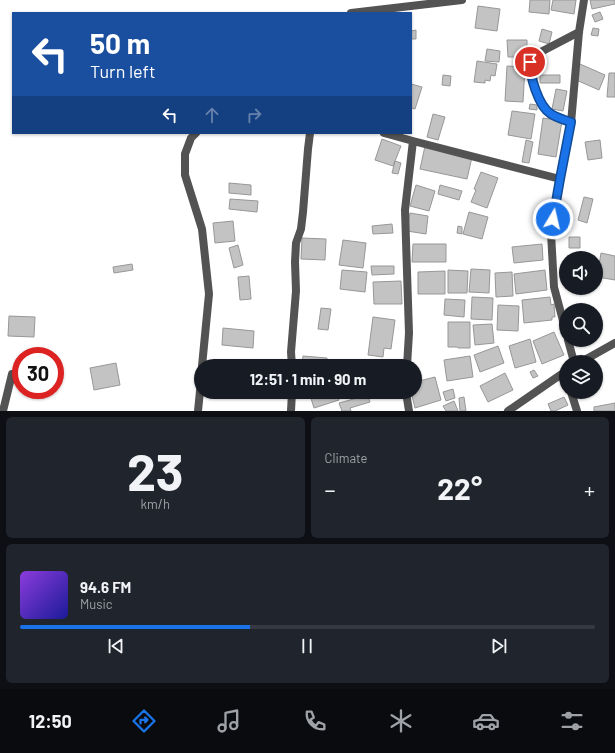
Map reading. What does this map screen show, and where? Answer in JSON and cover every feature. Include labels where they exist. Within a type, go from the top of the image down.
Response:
[{"type":"street","points":[[360,12],[462,0]]},
{"type":"street","points":[[559,306],[554,287],[551,233],[571,122],[579,32],[584,0]]},
{"type":"street","points":[[571,122],[550,113],[542,104],[535,89],[530,71],[530,62],[533,56],[579,32]]},
{"type":"street","points":[[195,134],[191,138],[185,154],[185,175],[202,229],[209,294],[203,359]]},
{"type":"street","points":[[292,359],[296,291],[296,243],[301,229],[310,134]]},
{"type":"street","points":[[388,134],[560,179]]},
{"type":"street","points":[[407,359],[409,333],[405,210],[413,141]]},
{"type":"street","points":[[594,355],[615,343]]},
{"type":"street","points":[[3,411],[12,374]]},
{"type":"street","points":[[508,411],[559,378]]},
{"type":"street","points":[[198,411],[199,399]]},
{"type":"street","points":[[290,411],[291,399]]},
{"type":"street","points":[[407,399],[409,411]]},
{"type":"street","points":[[573,399],[577,411]]},
{"type":"building","points":[[530,0],[550,0],[549,14],[529,12]]},
{"type":"building","points":[[553,0],[576,0],[574,14],[551,10]]},
{"type":"building","points":[[590,0],[615,0],[615,4],[592,9]]},
{"type":"building","points":[[478,6],[500,9],[497,31],[475,28]]},
{"type":"building","points":[[600,12],[603,19],[595,22],[592,15]]},
{"type":"building","points":[[593,28],[599,29],[598,36],[591,35]]},
{"type":"building","points":[[542,29],[552,32],[549,44],[539,41]]},
{"type":"building","points":[[416,30],[416,39],[412,39],[412,31]]},
{"type":"building","points":[[507,40],[527,40],[527,57],[508,57]]},
{"type":"building","points":[[487,49],[500,51],[499,62],[485,61]]},
{"type":"building","points":[[477,61],[497,64],[495,76],[491,75],[490,81],[485,80],[485,83],[474,82]]},
{"type":"building","points":[[580,64],[605,75],[599,90],[574,79]]},
{"type":"building","points":[[507,66],[525,67],[523,102],[505,101]]},
{"type":"building","points":[[609,73],[615,73],[615,97],[607,97]]},
{"type":"building","points":[[443,75],[451,76],[450,86],[442,85]]},
{"type":"building","points":[[540,75],[560,75],[560,83],[540,83]]},
{"type":"building","points":[[412,84],[422,87],[415,109],[412,108]]},
{"type":"building","points":[[556,89],[567,91],[563,111],[552,109]]},
{"type":"building","points":[[530,104],[537,105],[537,110],[529,109]]},
{"type":"building","points":[[512,111],[535,114],[531,139],[508,135]]},
{"type":"building","points":[[433,114],[445,117],[438,140],[427,137]]},
{"type":"building","points":[[543,118],[562,121],[556,157],[538,154]]},
{"type":"building","points":[[382,139],[401,146],[393,166],[375,160]]},
{"type":"building","points":[[526,140],[533,142],[529,163],[522,162]]},
{"type":"building","points":[[600,140],[602,158],[588,160],[585,142]]},
{"type":"building","points":[[425,146],[472,157],[467,179],[420,169]]},
{"type":"building","points":[[395,161],[401,163],[398,174],[392,173]]},
{"type":"building","points":[[481,172],[498,178],[487,208],[471,202],[476,190],[474,189]]},
{"type":"building","points":[[229,183],[251,185],[251,195],[229,193]]},
{"type":"building","points":[[416,185],[435,191],[429,211],[410,206]]},
{"type":"building","points":[[440,185],[462,191],[459,200],[438,194]]},
{"type":"building","points":[[584,197],[593,199],[587,223],[578,220]]},
{"type":"building","points":[[230,199],[258,201],[257,212],[229,209]]},
{"type":"building","points":[[469,212],[488,217],[482,239],[463,234]]},
{"type":"building","points":[[410,213],[428,216],[426,234],[407,231]]},
{"type":"building","points":[[562,213],[569,214],[568,220],[560,219]]},
{"type":"building","points":[[233,221],[235,241],[215,243],[213,223]]},
{"type":"building","points":[[392,224],[393,233],[373,234],[372,226]]},
{"type":"building","points":[[458,226],[462,227],[462,234],[457,233]]},
{"type":"building","points":[[569,237],[580,237],[580,248],[569,248]]},
{"type":"building","points":[[302,238],[326,239],[325,260],[301,259]]},
{"type":"building","points":[[343,240],[366,243],[363,268],[339,265]]},
{"type":"building","points":[[413,244],[446,244],[446,262],[412,262]]},
{"type":"building","points":[[542,244],[543,260],[514,263],[512,247]]},
{"type":"building","points":[[238,245],[243,265],[234,268],[229,248]]},
{"type":"building","points":[[603,253],[615,256],[615,280],[603,278]]},
{"type":"building","points":[[132,264],[133,270],[114,273],[113,267]]},
{"type":"building","points":[[371,266],[394,266],[394,274],[372,275]]},
{"type":"building","points":[[471,269],[490,270],[489,293],[469,292]]},
{"type":"building","points":[[342,270],[367,272],[365,292],[340,289]]},
{"type":"building","points":[[448,270],[468,271],[467,293],[448,293]]},
{"type":"building","points":[[545,270],[547,290],[516,294],[514,274]]},
{"type":"building","points":[[445,271],[445,294],[418,294],[418,272]]},
{"type":"building","points":[[512,272],[513,296],[496,297],[495,273]]},
{"type":"building","points":[[249,276],[251,299],[240,300],[238,277]]},
{"type":"building","points":[[401,281],[402,304],[374,304],[373,282]]},
{"type":"building","points":[[472,297],[493,298],[492,320],[471,319]]},
{"type":"building","points":[[550,297],[551,305],[554,304],[555,317],[552,317],[552,320],[524,323],[522,300]]},
{"type":"building","points":[[445,299],[465,300],[464,317],[444,315]]},
{"type":"building","points":[[498,305],[519,306],[518,331],[497,330]]},
{"type":"building","points":[[321,308],[331,309],[328,330],[318,329]]},
{"type":"building","points":[[9,316],[35,317],[34,337],[8,336]]},
{"type":"building","points":[[373,317],[395,320],[391,349],[384,348],[383,357],[368,355]]},
{"type":"building","points":[[448,322],[470,322],[470,348],[448,347]]},
{"type":"building","points":[[492,324],[494,343],[475,345],[473,325]]},
{"type":"building","points":[[223,328],[254,331],[253,348],[222,345]]},
{"type":"building","points":[[554,332],[559,347],[561,347],[564,355],[559,355],[559,357],[542,364],[533,341]]},
{"type":"building","points":[[530,339],[536,362],[515,368],[509,346]]},
{"type":"building","points":[[498,346],[504,363],[480,372],[474,355]]},
{"type":"building","points":[[303,356],[327,358],[327,359],[303,359]]},
{"type":"building","points":[[470,356],[473,377],[447,381],[444,360]]},
{"type":"building","points":[[116,363],[120,385],[94,390],[90,368]]},
{"type":"building","points":[[534,370],[538,376],[533,378],[530,372]]},
{"type":"building","points":[[505,373],[513,390],[488,402],[480,386]]},
{"type":"building","points":[[435,377],[441,400],[415,408],[413,399],[422,399],[422,380]]},
{"type":"building","points":[[453,389],[455,398],[446,401],[443,392]]},
{"type":"building","points":[[464,397],[466,411],[460,411],[459,398]]},
{"type":"building","points":[[311,399],[339,400],[314,408]]},
{"type":"building","points":[[354,399],[369,399],[370,402],[350,408],[351,411],[342,411],[339,403]]},
{"type":"building","points":[[559,399],[565,399],[568,405],[555,411],[551,411],[548,404]]},
{"type":"building","points":[[454,401],[458,411],[446,411],[443,406]]},
{"type":"building","points":[[615,403],[615,411],[594,411],[594,407]]},
{"type":"route","points":[[530,62],[530,71],[535,89],[542,104],[550,113],[571,122],[553,219]]}]
